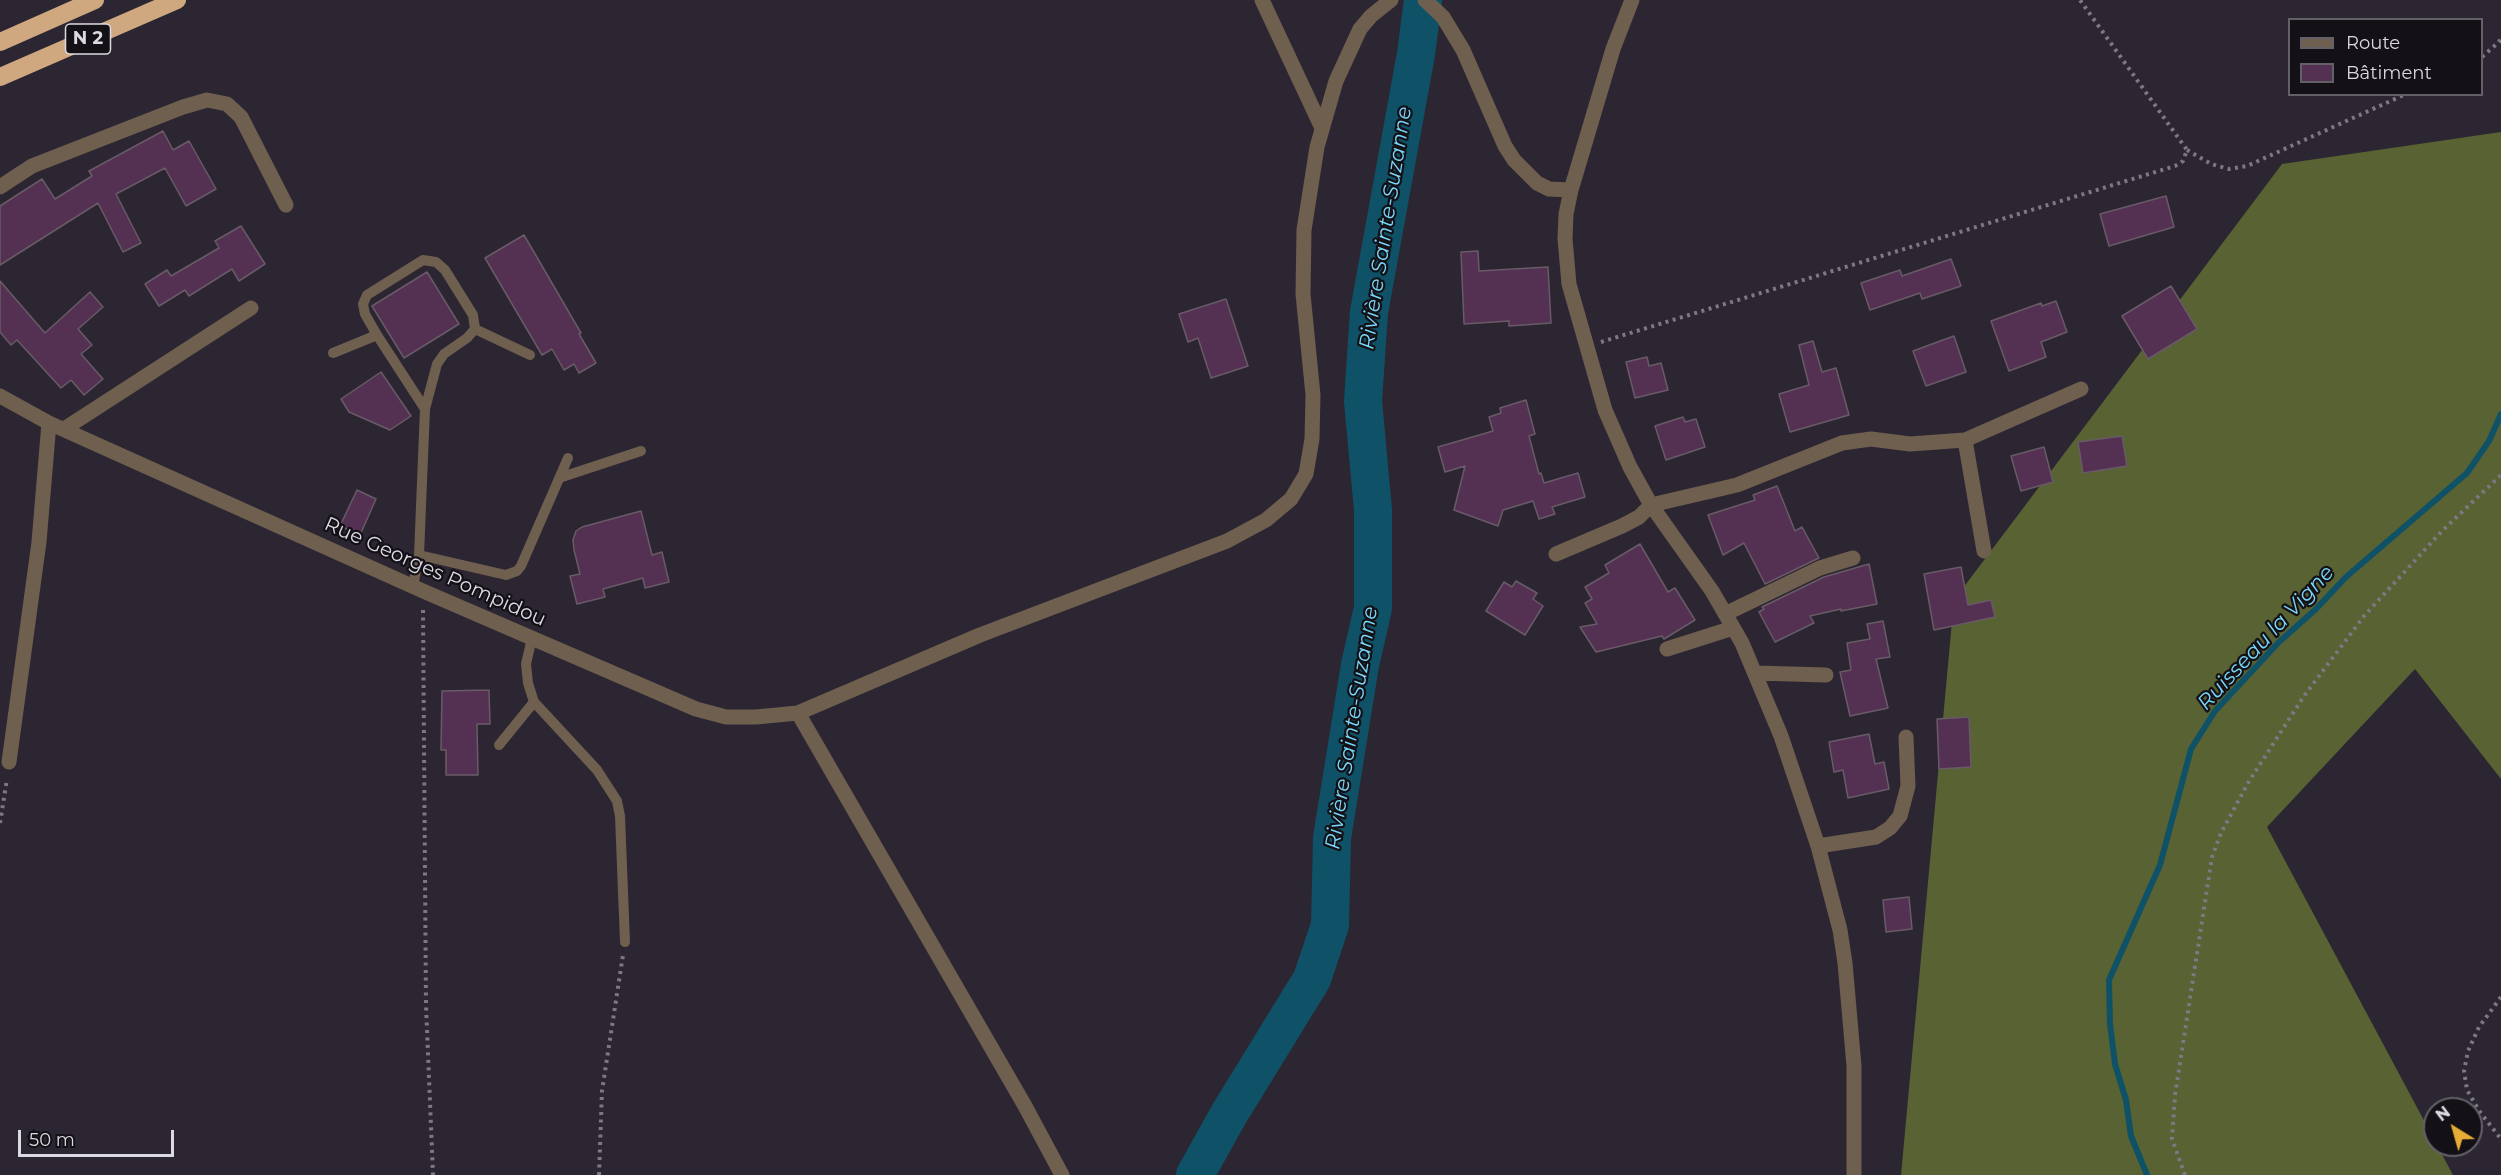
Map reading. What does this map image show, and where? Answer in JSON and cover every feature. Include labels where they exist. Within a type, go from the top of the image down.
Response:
[{"type":"highway","name":"N 2","points":[[0,42],[95,0]]},
{"type":"highway","name":"N 2","points":[[0,77],[177,0]]},
{"type":"street","points":[[1262,0],[1322,128]]},
{"type":"street","name":"Rue Georges Pompidou","points":[[0,396],[49,423],[418,589],[696,709],[726,717],[798,713],[980,635],[1227,541],[1266,520],[1291,500],[1306,474],[1312,439],[1312,395],[1303,294],[1304,230],[1317,147],[1336,81],[1360,29],[1371,16],[1391,0]]},
{"type":"street","points":[[1425,0],[1443,17],[1463,50],[1505,146],[1514,160],[1536,183],[1549,189],[1571,190]]},
{"type":"street","points":[[1632,0],[1613,49],[1571,190],[1566,214],[1566,262],[1569,284],[1605,410],[1630,467],[1651,505],[1712,591],[1756,673],[1781,736],[1818,846],[1840,930],[1845,963],[1854,1066],[1854,1175]]},
{"type":"street","points":[[0,187],[32,166],[183,107],[207,100],[227,104],[240,117],[286,204]]},
{"type":"street","points":[[64,429],[250,308]]},
{"type":"street","points":[[1556,554],[1631,522],[1651,505],[1737,485],[1856,440],[1871,439],[1910,444],[1965,440],[2081,389]]},
{"type":"street","points":[[9,762],[39,542],[49,423]]},
{"type":"street","points":[[1965,440],[1984,552]]},
{"type":"street","points":[[1725,614],[1820,568],[1853,558]]},
{"type":"street","points":[[1667,649],[1733,628]]},
{"type":"street","points":[[1756,673],[1826,675]]},
{"type":"street","points":[[798,713],[1025,1106],[1062,1175]]},
{"type":"street","points":[[1818,846],[1876,837],[1890,828],[1900,816],[1908,786],[1906,737]]},
{"type":"lane","points":[[418,589],[425,409],[437,364],[444,354],[467,338],[475,329],[473,315],[445,270],[436,262],[423,260],[367,295],[363,304],[365,314],[377,336],[425,409]]},
{"type":"lane","points":[[475,329],[530,355]]},
{"type":"lane","points":[[333,353],[377,336]]},
{"type":"lane","points":[[560,478],[641,451]]},
{"type":"lane","points":[[419,555],[506,575],[517,571],[568,458]]},
{"type":"lane","points":[[532,638],[526,664],[528,683],[534,702],[597,770],[617,801],[620,816],[625,942]]},
{"type":"lane","points":[[499,745],[534,702]]},
{"type":"path","points":[[2080,0],[2187,150],[2211,164],[2229,169],[2247,166],[2402,96]]},
{"type":"path","points":[[2483,55],[2499,42],[2501,37]]},
{"type":"path","points":[[1586,346],[2175,166],[2183,161],[2187,150]]},
{"type":"path","points":[[2185,1175],[2172,1139],[2175,1095],[2212,857],[2221,833],[2248,783],[2304,696],[2364,616],[2442,531],[2501,475]]},
{"type":"path","points":[[418,589],[426,1005],[433,1175]]},
{"type":"path","points":[[0,823],[9,762]]},
{"type":"path","points":[[599,1175],[602,1091],[625,942]]},
{"type":"path","points":[[2501,997],[2478,1027],[2468,1051],[2464,1071],[2467,1090],[2480,1112],[2501,1138]]},
{"type":"green space","points":[[2501,132],[2501,779],[2415,669],[2267,827],[2423,1119],[2423,1157],[2443,1157],[2453,1175],[1901,1175],[1954,600],[2282,164]]},
{"type":"building","points":[[163,131],[173,150],[189,141],[216,189],[186,206],[165,168],[116,194],[141,243],[123,252],[98,203],[0,265],[0,206],[42,179],[55,199],[92,176],[89,171]]},
{"type":"building","points":[[2166,196],[2174,227],[2109,246],[2100,214]]},
{"type":"building","points":[[241,226],[265,264],[239,281],[232,269],[189,296],[185,290],[159,306],[145,284],[167,270],[171,276],[219,248],[215,241]]},
{"type":"building","points":[[524,235],[596,363],[579,373],[574,364],[564,370],[552,349],[542,355],[485,258]]},
{"type":"building","points":[[1478,251],[1479,271],[1548,267],[1551,323],[1509,326],[1509,321],[1464,324],[1461,252]]},
{"type":"building","points":[[1951,259],[1961,286],[1922,299],[1920,293],[1870,310],[1861,283],[1900,270],[1902,276]]},
{"type":"building","points":[[427,272],[459,324],[404,358],[372,306]]},
{"type":"building","points":[[0,281],[45,333],[90,292],[103,307],[78,329],[92,345],[81,354],[103,379],[84,395],[71,380],[61,388],[17,340],[11,345],[0,332]]},
{"type":"building","points":[[2171,286],[2197,329],[2148,359],[2122,316]]},
{"type":"building","points":[[1226,299],[1248,366],[1211,378],[1198,338],[1188,342],[1179,314]]},
{"type":"building","points":[[2056,301],[2067,332],[2041,342],[2046,357],[2009,371],[1991,321],[2041,303],[2042,306]]},
{"type":"building","points":[[1954,336],[1966,372],[1926,386],[1913,351]]},
{"type":"building","points":[[1813,341],[1822,372],[1836,368],[1849,415],[1790,432],[1779,394],[1809,385],[1799,345]]},
{"type":"building","points":[[1647,357],[1649,366],[1661,363],[1668,390],[1635,398],[1626,362]]},
{"type":"building","points":[[381,372],[411,416],[390,430],[349,412],[341,399]]},
{"type":"building","points":[[1526,400],[1535,434],[1529,436],[1539,474],[1541,473],[1544,483],[1578,473],[1585,497],[1552,507],[1555,514],[1539,519],[1533,501],[1503,510],[1498,526],[1454,510],[1465,466],[1445,472],[1438,447],[1493,431],[1489,417],[1501,413],[1500,408]]},
{"type":"building","points":[[1683,417],[1685,422],[1696,419],[1705,447],[1666,460],[1655,426]]},
{"type":"building","points":[[2122,436],[2127,466],[2083,473],[2078,442]]},
{"type":"building","points":[[2044,447],[2053,482],[2021,491],[2011,456]]},
{"type":"building","points":[[1777,486],[1795,531],[1802,527],[1819,558],[1765,584],[1744,543],[1723,555],[1708,515],[1755,500],[1753,495]]},
{"type":"building","points":[[357,490],[376,499],[360,535],[340,526]]},
{"type":"building","points":[[641,511],[652,555],[662,552],[669,582],[645,588],[643,578],[603,589],[605,597],[577,604],[570,576],[580,574],[573,540],[576,531],[582,527]]},
{"type":"building","points":[[1640,544],[1668,592],[1675,588],[1695,620],[1664,639],[1662,636],[1596,652],[1580,627],[1597,624],[1585,603],[1592,599],[1585,587],[1609,573],[1605,565]]},
{"type":"building","points":[[1869,564],[1877,604],[1810,616],[1814,623],[1775,642],[1759,612],[1764,609],[1762,607],[1824,577]]},
{"type":"building","points":[[1961,567],[1968,605],[1991,600],[1995,617],[1934,630],[1924,574]]},
{"type":"building","points":[[1516,581],[1537,593],[1533,599],[1543,606],[1525,635],[1486,611],[1504,582],[1512,587]]},
{"type":"building","points":[[1883,621],[1890,657],[1876,659],[1888,708],[1850,716],[1840,672],[1851,670],[1847,643],[1870,639],[1867,624]]},
{"type":"building","points":[[489,690],[490,724],[477,724],[478,775],[446,775],[446,750],[441,750],[442,691]]},
{"type":"building","points":[[1969,717],[1971,767],[1939,769],[1937,719]]},
{"type":"building","points":[[1869,734],[1875,764],[1884,762],[1889,789],[1848,798],[1843,770],[1834,772],[1829,742]]},
{"type":"building","points":[[1909,897],[1912,929],[1886,932],[1883,900]]},
{"type":"waterway","name":"Rivière Sainte-Suzanne","points":[[1195,1175],[1229,1114],[1312,979],[1330,925],[1332,838],[1360,665],[1373,608],[1373,510],[1363,401],[1369,312],[1416,54],[1423,0]]},
{"type":"waterway","name":"Ruisseau la Vigne","points":[[2147,1175],[2131,1136],[2126,1100],[2115,1064],[2110,1024],[2109,980],[2160,865],[2191,749],[2215,711],[2279,642],[2316,609],[2346,577],[2467,473],[2489,441],[2501,414]]}]
